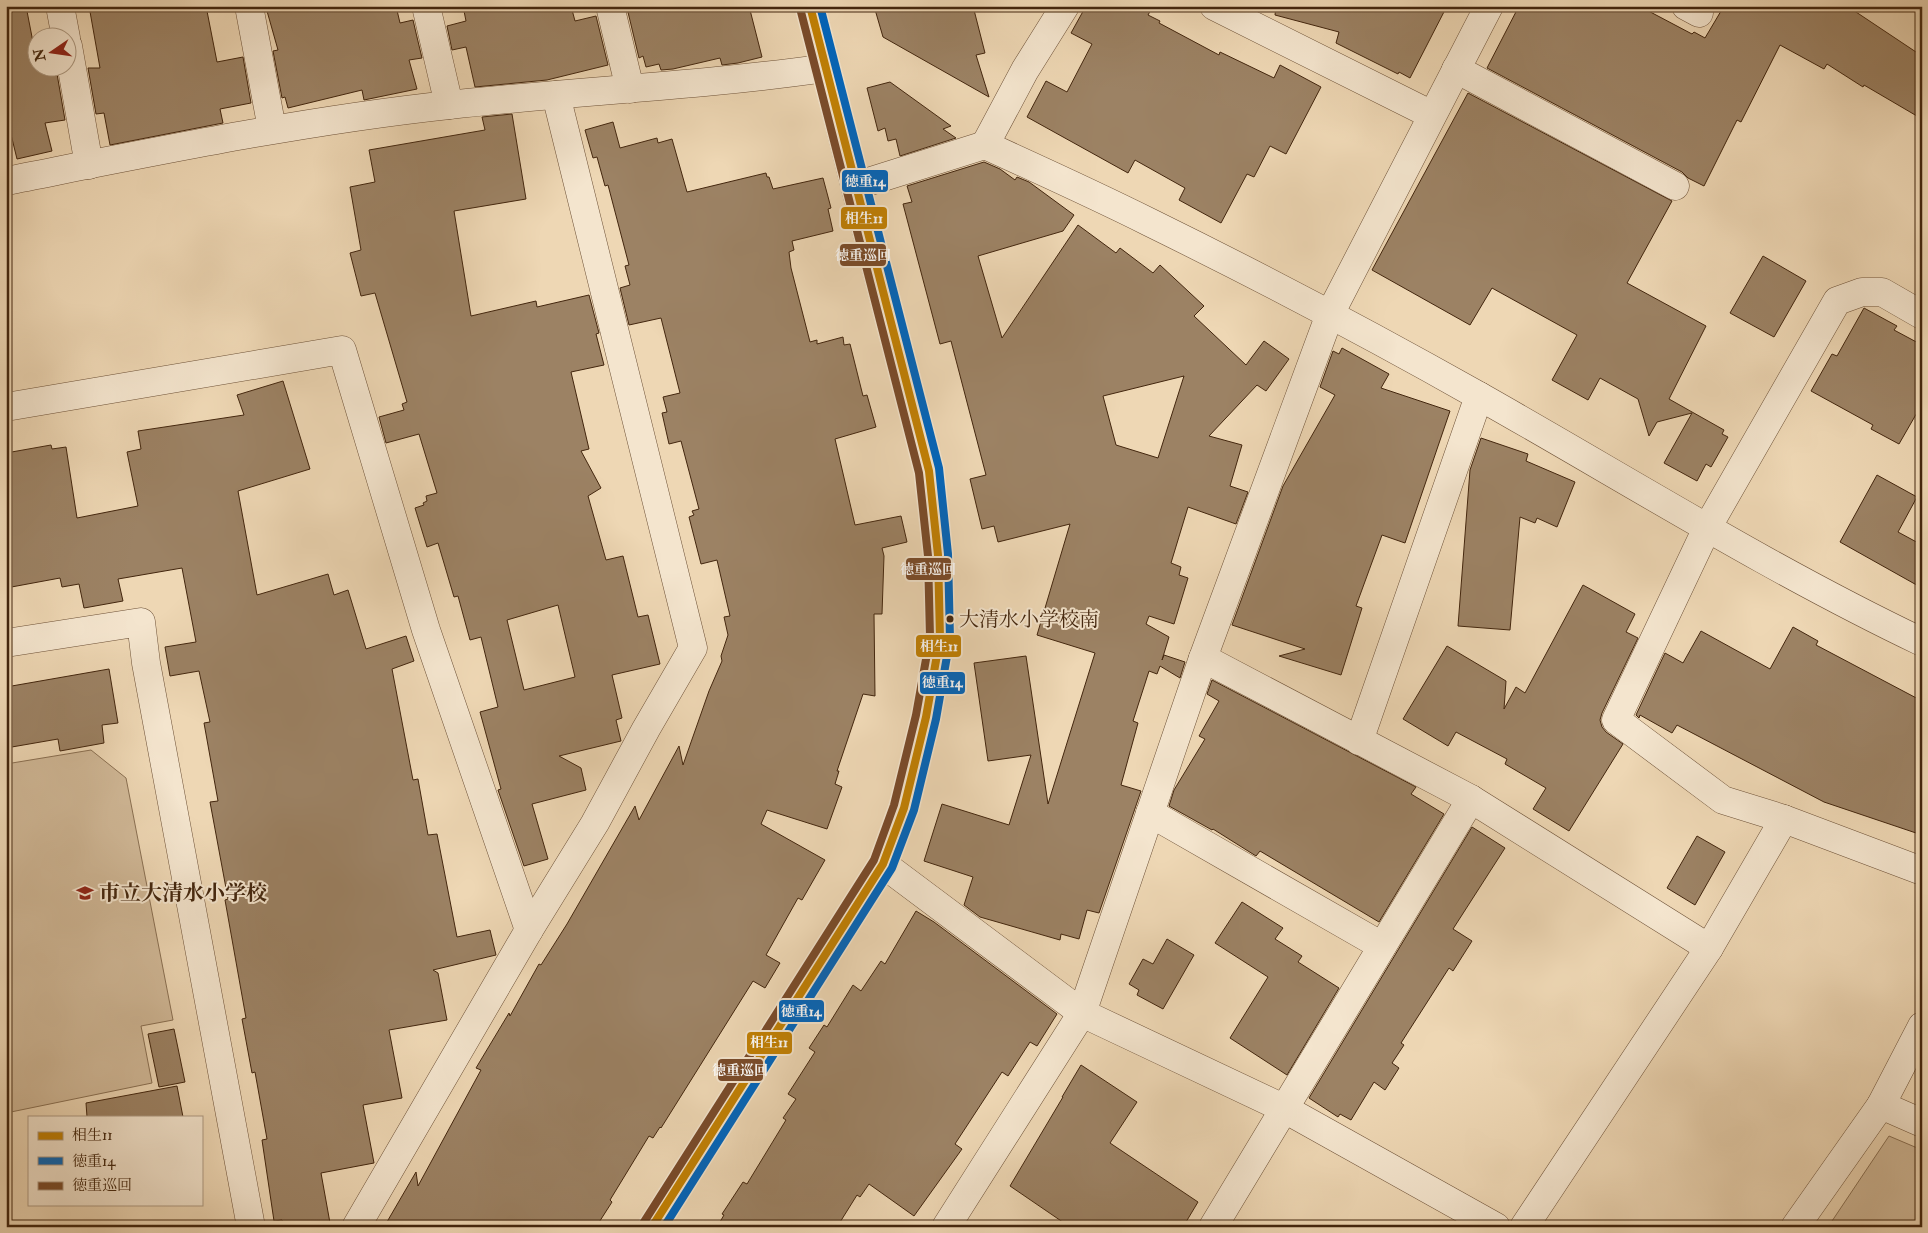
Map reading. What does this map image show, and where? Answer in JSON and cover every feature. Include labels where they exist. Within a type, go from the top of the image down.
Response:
[{"type":"street","points":[[60,6],[64,28]]},
{"type":"street","points":[[249,6],[272,129]]},
{"type":"street","points":[[426,6],[449,105]]},
{"type":"street","points":[[610,6],[630,89]]},
{"type":"street","points":[[652,1227],[883,864],[904,808],[926,717],[940,638],[938,555],[929,471],[810,6]]},
{"type":"street","points":[[985,145],[1025,70],[1066,6]]},
{"type":"street","points":[[1214,6],[1261,17],[1432,115]]},
{"type":"street","points":[[946,1227],[1082,1013],[1203,658],[1330,314],[1489,6]]},
{"type":"street","points":[[6,180],[272,129],[449,105],[768,76],[826,68]]},
{"type":"street","points":[[1456,69],[1674,186]]},
{"type":"street","points":[[74,78],[89,164]]},
{"type":"street","points":[[356,1227],[529,930],[595,823],[693,648],[556,96]]},
{"type":"street","points":[[855,186],[985,145],[1149,222],[1330,314],[1479,396],[1707,528],[1861,613],[1922,642]]},
{"type":"street","points":[[1922,315],[1882,292],[1862,292],[1837,301],[1707,528],[1616,720],[1722,800],[1784,819],[1922,871]]},
{"type":"street","points":[[6,408],[342,350],[426,630],[529,930]]},
{"type":"street","points":[[1359,741],[1479,396]]},
{"type":"street","points":[[6,643],[140,622],[251,1227]]},
{"type":"street","points":[[1203,658],[1471,800],[1709,948]]},
{"type":"street","points":[[1213,1227],[1471,800]]},
{"type":"street","points":[[1150,813],[1382,946]]},
{"type":"street","points":[[1524,1227],[1709,948],[1784,819]]},
{"type":"street","points":[[883,864],[1082,1013],[1284,1108],[1496,1227]]},
{"type":"street","points":[[1795,1227],[1881,1105],[1922,1026]]},
{"type":"street","points":[[1881,1105],[1922,1123]]},
{"type":"shaded area","name":"市立大清水小学校","points":[[91,750],[126,778],[173,1020],[141,1026],[152,1083],[6,1113],[6,764]]},
{"type":"shaded area","points":[[1889,1136],[1922,1150],[1922,1227],[1828,1227]]},
{"type":"building","points":[[6,6],[26,6],[30,28],[28,28],[28,78],[58,78],[65,120],[45,123],[52,151],[17,159],[6,114]]},
{"type":"building","points":[[89,6],[206,6],[217,62],[243,57],[251,103],[220,109],[223,123],[110,145],[104,113],[96,114],[88,68],[100,68]]},
{"type":"building","points":[[285,6],[396,6],[400,23],[413,20],[422,58],[409,60],[417,89],[364,100],[362,90],[288,108],[285,97],[282,98],[273,51],[278,50],[267,11]]},
{"type":"building","points":[[463,6],[571,6],[575,21],[596,16],[608,65],[547,80],[475,87],[466,47],[452,50],[447,26],[466,21]]},
{"type":"building","points":[[634,6],[749,6],[762,57],[722,65],[720,58],[673,69],[661,70],[659,64],[646,67],[643,56],[639,58],[627,8]]},
{"type":"building","points":[[874,6],[973,6],[985,53],[976,55],[989,97],[883,37]]},
{"type":"building","points":[[1086,6],[1153,6],[1148,15],[1160,21],[1159,23],[1219,55],[1220,52],[1274,78],[1280,65],[1321,87],[1286,154],[1270,146],[1254,177],[1247,174],[1221,223],[1179,200],[1185,188],[1135,160],[1128,173],[1027,117],[1046,81],[1067,92],[1092,44],[1071,33]]},
{"type":"building","points":[[1276,6],[1447,6],[1410,78],[1399,72],[1398,74],[1336,43],[1339,32],[1275,15]]},
{"type":"building","points":[[1519,6],[1639,6],[1692,34],[1694,32],[1705,38],[1724,6],[1847,6],[1922,56],[1922,119],[1864,85],[1863,87],[1827,64],[1824,69],[1780,45],[1741,122],[1737,120],[1704,186],[1688,178],[1682,172],[1487,68]]},
{"type":"building","points":[[890,82],[951,126],[943,129],[956,138],[900,156],[896,139],[888,141],[885,128],[878,131],[867,88]]},
{"type":"building","points":[[1468,93],[1672,201],[1627,283],[1706,326],[1669,399],[1724,430],[1722,434],[1728,437],[1711,467],[1706,464],[1697,481],[1664,463],[1692,413],[1657,422],[1649,436],[1638,399],[1600,378],[1588,400],[1552,380],[1577,335],[1492,288],[1470,325],[1372,270]]},
{"type":"building","points":[[512,114],[526,199],[454,211],[471,316],[536,301],[537,307],[589,295],[599,333],[596,334],[604,365],[571,372],[589,449],[581,451],[601,488],[588,496],[606,560],[623,556],[638,617],[648,615],[660,664],[612,675],[622,718],[616,720],[621,741],[559,756],[581,768],[586,790],[532,804],[548,859],[524,866],[498,790],[501,789],[480,712],[498,707],[481,637],[470,640],[458,596],[454,597],[438,543],[427,547],[415,508],[424,505],[423,503],[427,501],[426,496],[437,493],[419,434],[386,443],[379,417],[404,410],[402,404],[407,402],[375,293],[361,296],[350,253],[361,250],[350,187],[375,182],[369,150],[485,130],[482,117]],"holes":[[[558,605],[575,677],[524,690],[507,620]]]},
{"type":"building","points":[[613,122],[620,148],[657,138],[658,143],[672,139],[687,192],[766,173],[773,189],[823,178],[831,208],[828,209],[833,231],[792,241],[794,250],[789,252],[791,268],[810,342],[817,340],[817,344],[843,337],[844,345],[850,344],[863,396],[867,395],[876,427],[835,439],[855,525],[901,516],[907,542],[882,548],[884,556],[882,614],[874,614],[875,696],[863,694],[837,771],[839,771],[835,784],[842,787],[827,829],[767,810],[761,824],[825,860],[802,900],[798,898],[766,955],[780,963],[765,988],[753,981],[661,1128],[653,1138],[649,1136],[596,1227],[384,1227],[416,1172],[418,1186],[481,1070],[476,1068],[509,1013],[510,1016],[539,964],[541,965],[567,924],[635,806],[639,820],[679,746],[683,765],[709,691],[722,661],[721,656],[728,635],[724,617],[730,616],[717,560],[701,564],[689,517],[694,515],[692,511],[699,509],[681,441],[669,444],[662,413],[667,412],[663,397],[680,393],[661,318],[629,325],[620,288],[630,285],[625,266],[629,265],[608,185],[605,186],[597,157],[593,158],[585,130]]},
{"type":"building","points":[[984,162],[1000,169],[1015,180],[1017,177],[1029,182],[1074,215],[1063,231],[978,256],[1002,338],[1078,225],[1116,253],[1120,248],[1153,273],[1160,265],[1204,306],[1194,316],[1246,365],[1264,341],[1289,359],[1266,391],[1257,385],[1209,436],[1242,445],[1230,486],[1248,492],[1236,524],[1188,507],[1171,563],[1181,567],[1179,575],[1188,578],[1174,624],[1149,616],[1146,624],[1169,637],[1162,660],[1164,655],[1185,662],[1180,678],[1160,666],[1157,674],[1149,671],[1133,721],[1138,723],[1121,785],[1141,791],[1099,913],[1087,910],[1079,939],[1061,934],[1060,940],[980,917],[964,905],[973,877],[924,861],[942,804],[1009,825],[1031,755],[988,761],[974,663],[1026,656],[1048,804],[1095,653],[1037,635],[1070,524],[998,542],[994,526],[982,529],[970,479],[986,475],[951,341],[940,344],[903,204],[912,202],[907,186]],"holes":[[[1184,376],[1158,458],[1116,445],[1103,396]]]},
{"type":"building","points":[[1763,256],[1806,281],[1774,337],[1730,313]]},
{"type":"building","points":[[1864,308],[1897,326],[1894,330],[1922,345],[1922,404],[1899,444],[1871,429],[1873,425],[1811,391],[1832,354],[1837,356]]},
{"type":"building","points":[[1342,348],[1389,374],[1381,388],[1450,411],[1405,543],[1382,535],[1356,606],[1362,608],[1341,675],[1279,656],[1305,649],[1232,625],[1283,486],[1335,395],[1320,387],[1333,351],[1339,354]]},
{"type":"building","points":[[283,381],[310,469],[238,491],[257,595],[328,574],[334,595],[348,590],[366,649],[406,636],[414,661],[392,669],[413,780],[418,779],[428,835],[437,834],[457,937],[490,930],[496,955],[433,970],[438,973],[447,1020],[389,1030],[402,1098],[363,1105],[374,1163],[321,1173],[330,1223],[311,1227],[284,1227],[282,1220],[274,1221],[262,1140],[267,1139],[255,1072],[252,1073],[242,1019],[246,1018],[225,900],[228,899],[210,802],[218,801],[204,723],[210,722],[199,671],[170,676],[165,647],[196,642],[182,568],[118,579],[123,601],[84,608],[79,584],[62,587],[60,578],[6,588],[6,453],[51,445],[52,449],[66,447],[77,518],[138,506],[127,452],[141,449],[138,431],[244,415],[237,395]]},
{"type":"building","points":[[1481,438],[1528,454],[1526,461],[1575,482],[1557,527],[1537,518],[1535,523],[1520,517],[1510,630],[1458,626],[1470,470]]},
{"type":"building","points":[[1877,475],[1917,497],[1898,532],[1922,545],[1922,588],[1840,542]]},
{"type":"building","points":[[1583,585],[1635,614],[1626,632],[1638,638],[1600,720],[1606,732],[1623,744],[1569,831],[1533,809],[1546,788],[1505,764],[1507,759],[1456,732],[1448,746],[1403,719],[1447,646],[1506,681],[1504,709],[1516,687],[1525,693]]},
{"type":"building","points":[[1793,627],[1818,641],[1816,645],[1922,701],[1922,835],[1824,802],[1677,725],[1672,733],[1640,715],[1639,718],[1636,715],[1665,653],[1683,663],[1701,631],[1770,669]]},
{"type":"building","points":[[109,669],[118,723],[102,725],[104,743],[60,751],[58,739],[6,748],[6,687]]},
{"type":"building","points":[[1212,680],[1416,787],[1411,794],[1444,814],[1379,922],[1260,851],[1256,856],[1213,829],[1169,806],[1174,790],[1205,739],[1199,736],[1219,701],[1207,694]]},
{"type":"building","points":[[1472,827],[1505,848],[1453,929],[1472,941],[1453,971],[1449,968],[1401,1043],[1404,1045],[1392,1063],[1399,1068],[1385,1090],[1374,1082],[1351,1120],[1340,1114],[1338,1117],[1309,1098]]},
{"type":"building","points":[[1697,836],[1725,852],[1695,905],[1667,888]]},
{"type":"building","points":[[1242,902],[1283,928],[1275,939],[1302,956],[1298,962],[1339,988],[1287,1075],[1230,1038],[1268,977],[1215,943]]},
{"type":"building","points":[[916,911],[934,922],[1057,1014],[1037,1046],[1030,1042],[1008,1076],[1002,1072],[955,1144],[962,1149],[914,1216],[869,1184],[860,1197],[857,1195],[837,1227],[717,1227],[724,1215],[722,1214],[743,1182],[747,1184],[786,1120],[783,1118],[796,1099],[788,1094],[815,1052],[809,1048],[824,1025],[827,1027],[853,985],[861,991],[881,961],[885,964]]},
{"type":"building","points":[[1167,939],[1194,955],[1163,1009],[1137,995],[1139,990],[1129,984],[1143,959],[1153,964]]},
{"type":"building","points":[[174,1029],[185,1082],[159,1087],[148,1034]]},
{"type":"building","points":[[1081,1065],[1137,1102],[1110,1143],[1198,1202],[1183,1227],[1070,1227],[1010,1186]]},
{"type":"building","points":[[177,1086],[183,1116],[87,1116],[86,1103]]},
{"type":"transit line","name":"相生11","points":[[652,1227],[883,864],[904,808],[926,717],[940,638],[938,555],[929,471],[810,6]]},
{"type":"transit line","name":"徳重14","points":[[664,1227],[892,868],[914,810],[936,719],[950,639],[948,554],[939,468],[820,6]]},
{"type":"transit line","name":"徳重巡回","points":[[644,1222],[874,860],[894,805],[916,715],[930,637],[928,556],[919,473],[800,8]]},
{"type":"place","name":"大清水小学校南","points":[[950,619]]},
{"type":"place","name":"市立大清水小学校","points":[[85,893]]}]
